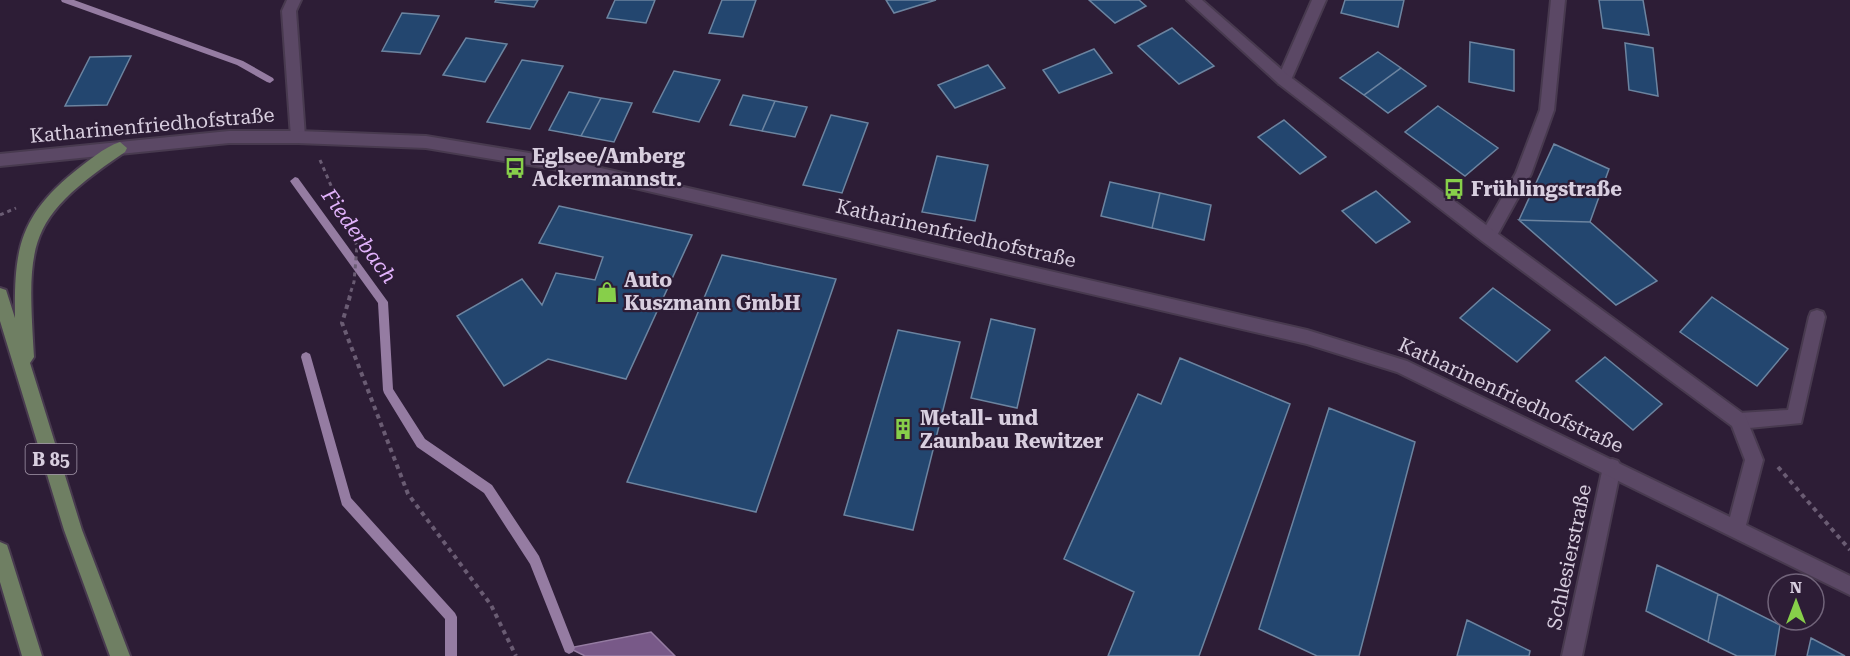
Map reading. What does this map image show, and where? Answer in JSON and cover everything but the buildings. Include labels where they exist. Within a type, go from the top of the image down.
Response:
[{"type":"main road","points":[[28,388],[23,317],[25,247],[32,225],[45,206],[82,172],[120,148]]},
{"type":"main road","name":"B 85","points":[[0,295],[73,530],[120,656]]},
{"type":"main road","points":[[0,551],[32,656]]},
{"type":"street","points":[[294,0],[289,11],[304,137]]},
{"type":"street","points":[[1194,0],[1284,80],[1488,236],[1739,421],[1754,460],[1736,529]]},
{"type":"street","points":[[1284,80],[1318,0]]},
{"type":"street","points":[[1488,236],[1523,174],[1547,110],[1558,0]]},
{"type":"street","name":"Katharinenfriedhofstraße","points":[[0,160],[229,137],[304,137],[426,142],[553,163],[1307,337],[1401,366],[1612,466],[1850,586]]},
{"type":"street","points":[[1739,421],[1795,417],[1817,317]]},
{"type":"street","name":"Schlesierstraße","points":[[1572,656],[1612,466]]},
{"type":"path","points":[[304,137],[319,159],[357,246],[354,282],[342,323],[408,494],[491,605],[516,656]]},
{"type":"path","points":[[308,159],[327,160]]},
{"type":"path","points":[[0,215],[29,203],[45,206]]},
{"type":"path","points":[[1776,464],[1850,550]]},
{"type":"shaded area","points":[[651,632],[675,656],[585,656],[569,648]]},
{"type":"waterway","name":"Fiederbach","points":[[65,0],[240,63],[270,80]]},
{"type":"waterway","name":"Fiederbach","points":[[295,181],[383,302],[388,390],[421,443],[488,489],[535,560],[569,648]]},
{"type":"waterway","points":[[306,357],[346,501],[451,617],[451,656]]},
{"type":"place","name":"Eglsee/Amberg Ackermannstr.","points":[[515,168]]},
{"type":"place","name":"Frühlingstraße","points":[[1454,189]]},
{"type":"place","name":"Auto Kuszmann GmbH","points":[[607,292]]},
{"type":"place","name":"Metall- und Zaunbau Rewitzer","points":[[903,429]]}]
